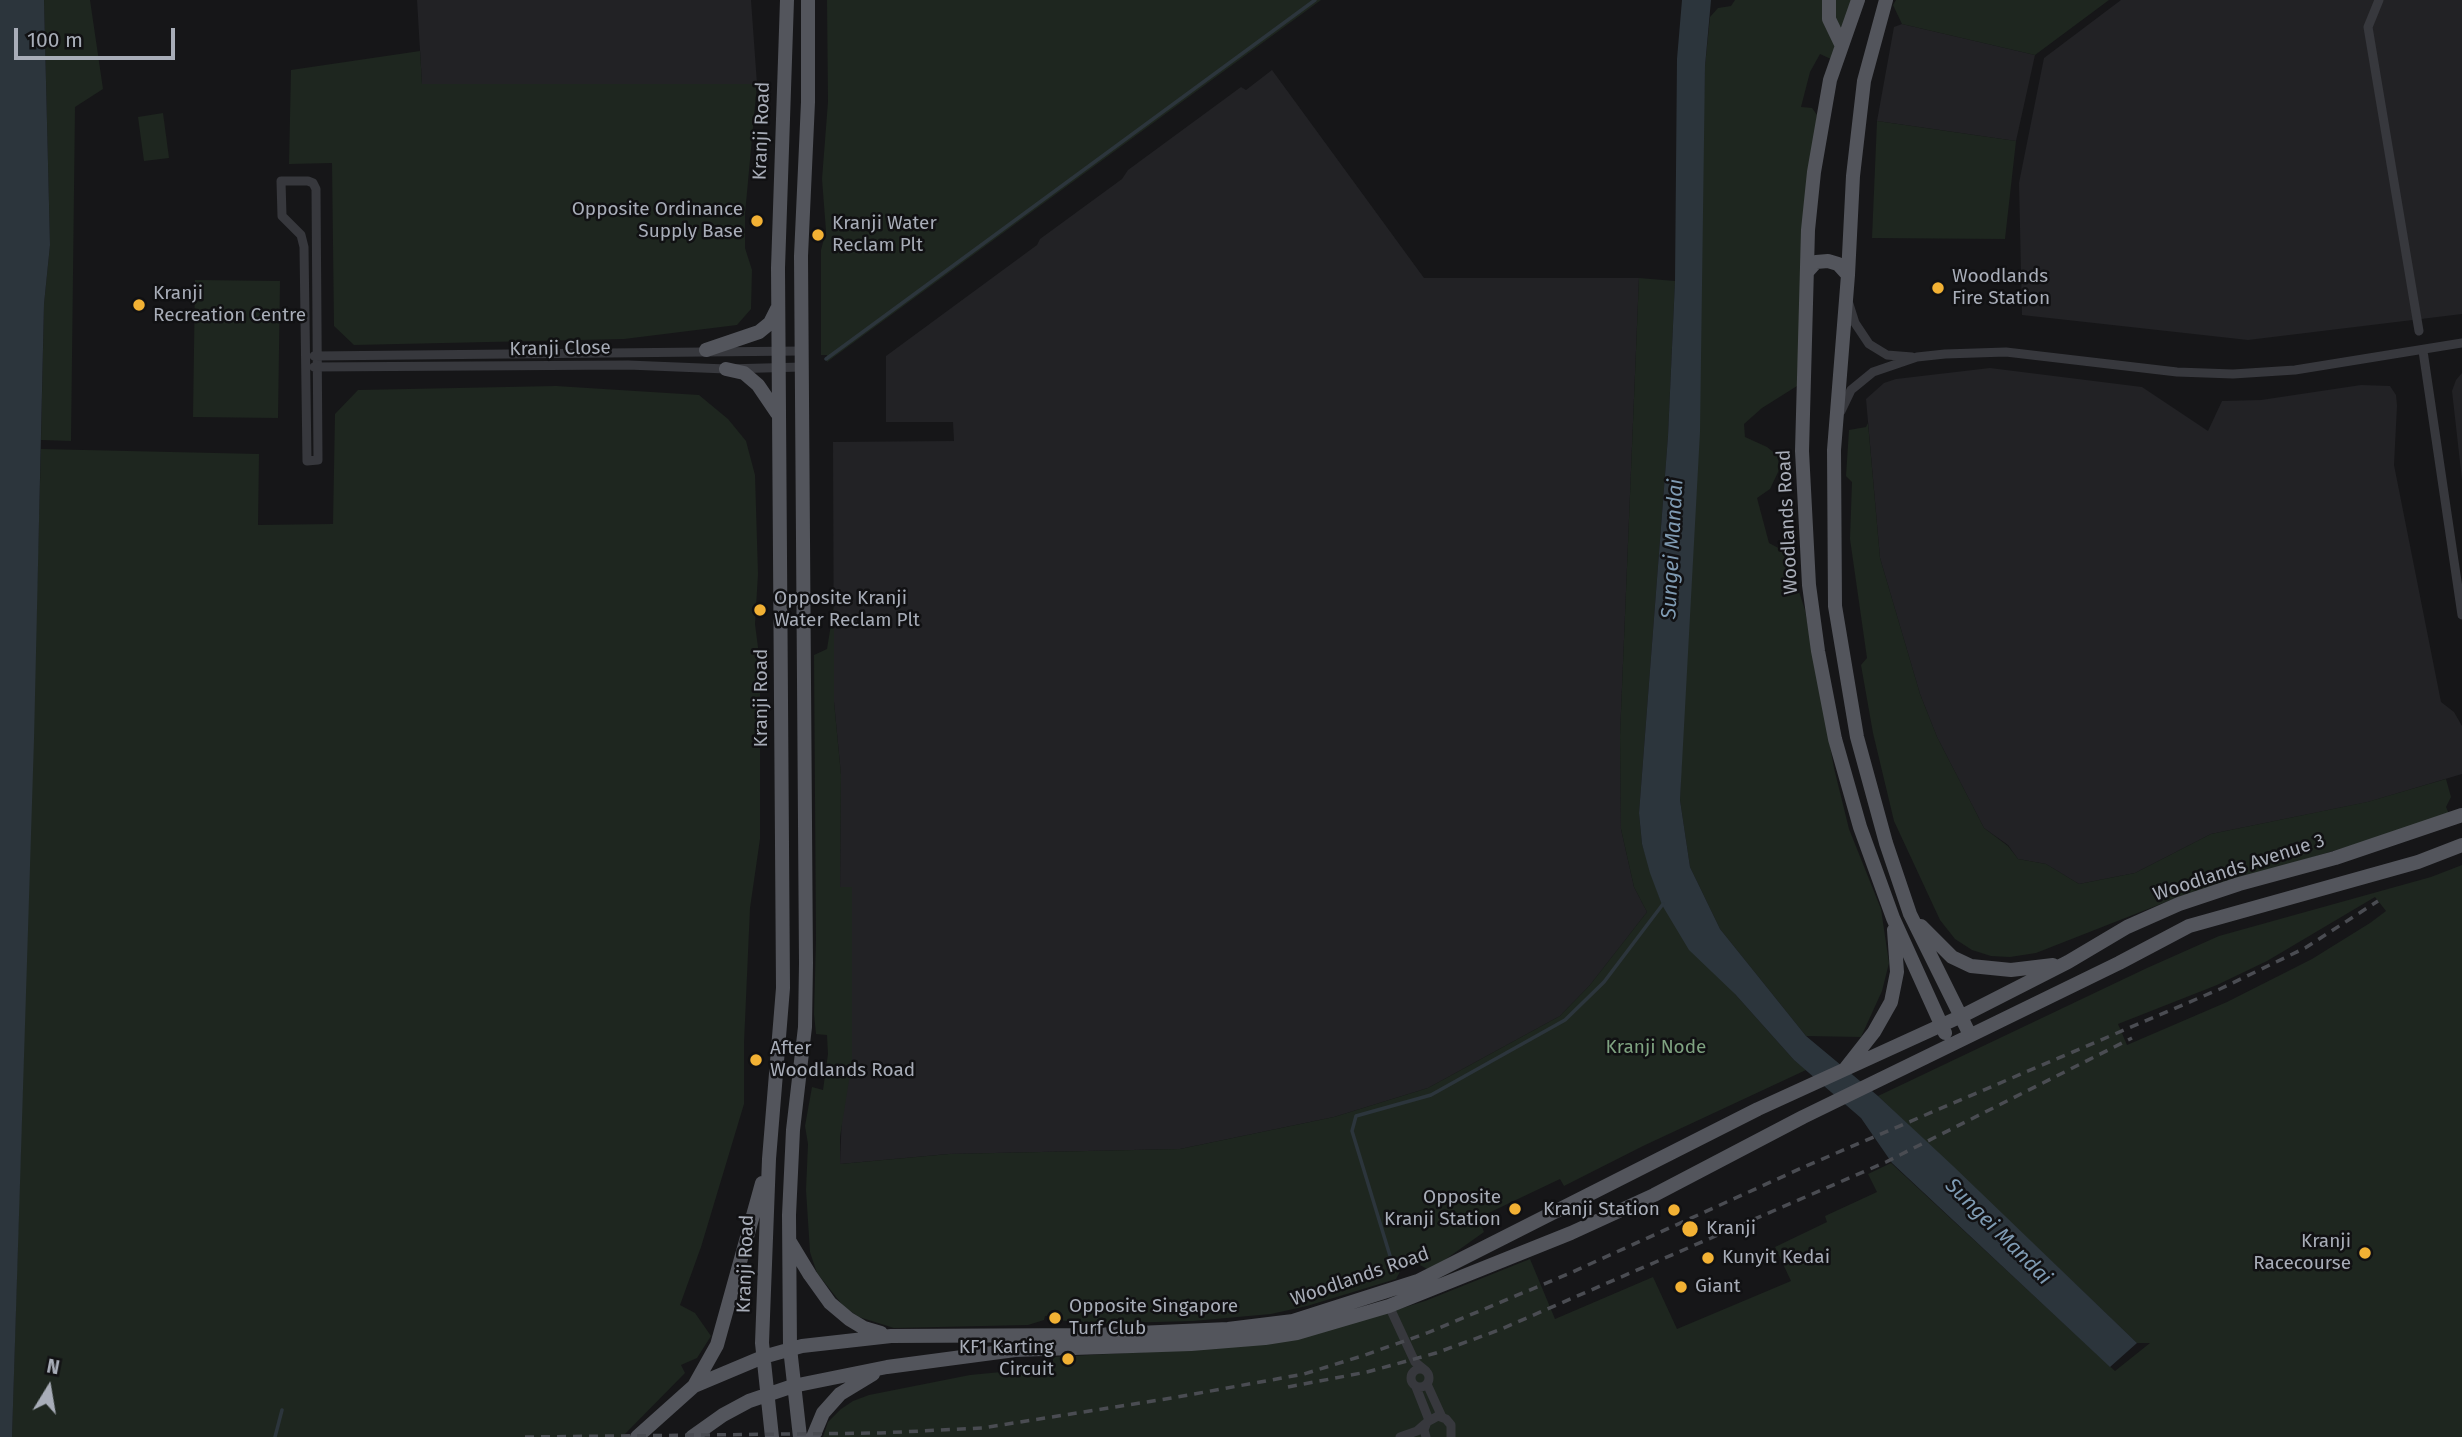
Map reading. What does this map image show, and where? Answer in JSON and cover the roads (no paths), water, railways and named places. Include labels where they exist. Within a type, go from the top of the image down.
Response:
[{"type":"main road","name":"Kranji Road","points":[[772,1437],[764,1357],[769,1159],[781,1022],[783,964],[778,307],[787,0]]},
{"type":"main road","points":[[800,1437],[790,1348],[789,1240],[793,1130],[804,1027],[805,989],[802,200],[808,102],[808,0]]},
{"type":"main road","points":[[1829,0],[1829,19],[1841,44]]},
{"type":"main road","name":"Woodlands Road","points":[[1858,0],[1830,80],[1814,172],[1807,272],[1802,451],[1809,585],[1818,651],[1835,739],[1860,827],[1893,918],[1950,1044]]},
{"type":"main road","points":[[1886,0],[1866,70],[1858,117],[1834,450],[1835,606],[1857,737],[1886,843],[1910,914],[1970,1035]]},
{"type":"main road","points":[[783,107],[808,102]]},
{"type":"main road","points":[[1807,272],[1816,262],[1828,261],[1838,264],[1848,275]]},
{"type":"main road","points":[[706,350],[759,332],[770,323],[778,307]]},
{"type":"main road","points":[[726,369],[744,373],[758,385],[778,414]]},
{"type":"main road","name":"Woodlands Avenue 3","points":[[1961,1016],[2068,962],[2127,927],[2179,904],[2239,884],[2335,858],[2462,815]]},
{"type":"main road","name":"Woodlands Avenue 3","points":[[1970,1035],[2189,926],[2418,862],[2462,845]]},
{"type":"main road","points":[[1910,914],[1942,949],[1960,962],[1971,966],[2011,970],[2068,962]]},
{"type":"main road","points":[[1842,1072],[1874,1032],[1891,1002],[1897,972],[1893,918]]},
{"type":"main road","name":"Woodlands Road","points":[[637,1437],[694,1386],[790,1348],[891,1336],[1167,1333],[1293,1321],[1418,1281],[1758,1109],[1961,1016]]},
{"type":"main road","name":"Woodlands Road","points":[[692,1437],[723,1415],[750,1401],[793,1386],[887,1367],[1015,1350],[1191,1344],[1265,1338],[1297,1333],[1389,1306],[1571,1233],[1654,1195],[1970,1035]]},
{"type":"main road","points":[[1758,1109],[1773,1108],[1782,1111],[1782,1128]]},
{"type":"main road","points":[[694,1386],[717,1345],[769,1159]]},
{"type":"main road","points":[[789,1240],[820,1290],[837,1310],[864,1328],[891,1336]]},
{"type":"main road","points":[[813,1437],[823,1413],[840,1394],[887,1367]]},
{"type":"street","points":[[2379,0],[2368,27],[2419,331]]},
{"type":"street","points":[[281,181],[308,181],[313,183],[316,189],[318,460],[307,461],[305,356],[304,247],[301,235],[282,216],[281,181]]},
{"type":"street","points":[[1846,298],[1855,323],[1869,344],[1887,355],[1917,357],[1965,352],[2006,352],[2177,372],[2233,374],[2295,370],[2462,343]]},
{"type":"street","name":"Kranji Close","points":[[305,356],[802,351]]},
{"type":"street","points":[[2423,351],[2462,615]]},
{"type":"street","points":[[1837,419],[1851,390],[1862,379],[1888,366],[1917,357]]},
{"type":"street","name":"Kranji Close","points":[[305,367],[802,367]]},
{"type":"street","points":[[1389,1306],[1415,1362],[1429,1377],[1427,1384],[1443,1417],[1451,1425],[1451,1437]]},
{"type":"street","points":[[1415,1362],[1411,1380],[1428,1421],[1424,1430],[1426,1437]]},
{"type":"street","points":[[1412,1373],[1420,1369],[1426,1371]]},
{"type":"street","points":[[1416,1387],[1427,1384]]},
{"type":"street","points":[[1405,1436],[1428,1421],[1443,1417]]},
{"type":"street","points":[[1405,1436],[1420,1437]]},
{"type":"water","points":[[0,0],[44,0],[50,245],[44,304],[34,739],[12,1437],[0,1437]]},
{"type":"water","name":"Sungei Mandai","points":[[1682,0],[1711,0],[1705,66],[1700,432],[1680,800],[1690,867],[1720,929],[1806,1036],[1878,1096],[2137,1343],[2110,1367],[1892,1163],[1861,1118],[1794,1060],[1735,994],[1689,950],[1662,905],[1650,873],[1642,844],[1639,813],[1668,436],[1675,281],[1677,59]]},
{"type":"waterway","points":[[826,359],[1315,0]]},
{"type":"waterway","points":[[1391,1259],[1352,1131],[1356,1116],[1431,1095],[1565,1020],[1604,982],[1663,904]]},
{"type":"waterway","points":[[275,1437],[282,1410]]},
{"type":"railway","points":[[525,1437],[880,1433],[982,1428],[1304,1374],[1427,1333],[1568,1274],[1806,1166],[2220,989],[2305,948],[2378,901]]},
{"type":"railway","points":[[1288,1387],[1367,1372],[1436,1353],[1499,1330],[1886,1162],[2132,1038]]},
{"type":"place","name":"Opposite Ordinance Supply Base","points":[[757,221]]},
{"type":"place","name":"Kranji Water Reclam Plt","points":[[818,235]]},
{"type":"place","name":"Woodlands Fire Station","points":[[1938,288]]},
{"type":"place","name":"Kranji Recreation Centre","points":[[139,305]]},
{"type":"place","name":"Opposite Kranji Water Reclam Plt","points":[[760,610]]},
{"type":"place","name":"After Woodlands Road","points":[[756,1060]]},
{"type":"place","name":"Opposite Kranji Station","points":[[1515,1209]]},
{"type":"place","name":"Kranji Station","points":[[1674,1210]]},
{"type":"place","name":"Kranji","points":[[1690,1229]]},
{"type":"place","name":"Kranji Racecourse","points":[[2365,1253]]},
{"type":"place","name":"Kunyit Kedai","points":[[1708,1258]]},
{"type":"place","name":"Giant","points":[[1681,1287]]},
{"type":"place","name":"Opposite Singapore Turf Club","points":[[1055,1318]]},
{"type":"place","name":"KF1 Karting Circuit","points":[[1068,1359]]},
{"type":"park label","name":"Kranji Node","points":[[1656,1048]]}]
